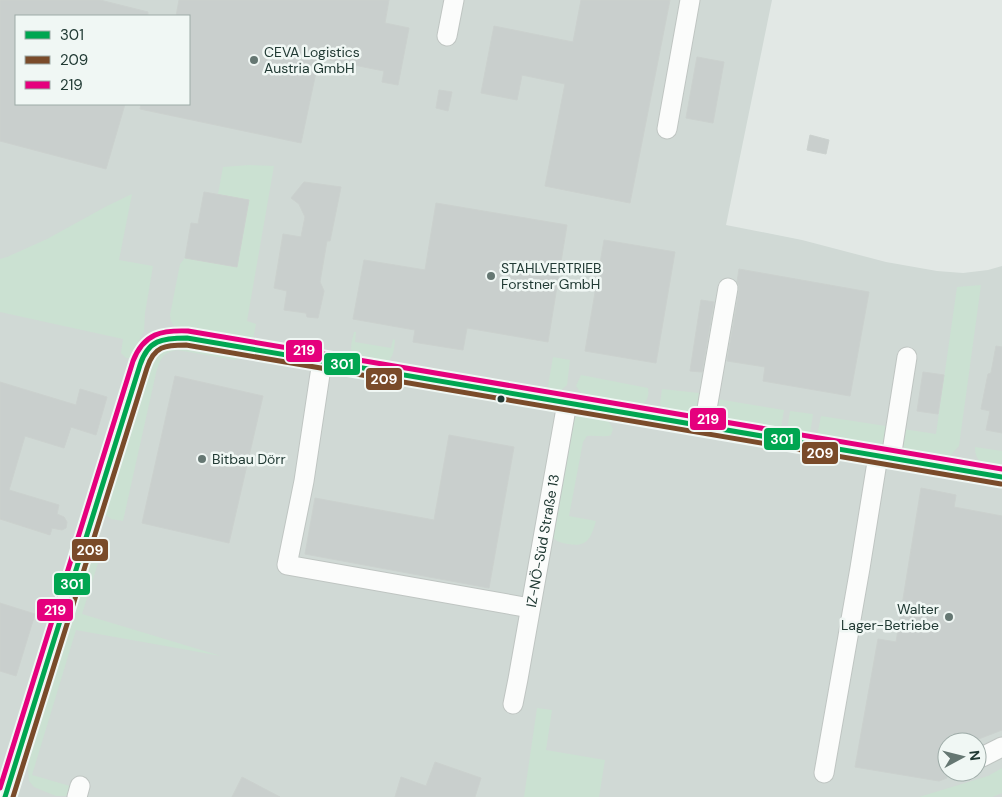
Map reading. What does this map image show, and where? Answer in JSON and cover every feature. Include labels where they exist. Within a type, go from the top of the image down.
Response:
[{"type":"street","points":[[447,36],[454,0]]},
{"type":"street","points":[[666,129],[690,0]]},
{"type":"street","points":[[704,426],[728,288]]},
{"type":"street","points":[[5,797],[138,370],[146,351],[156,341],[169,338],[187,338],[1002,477]]},
{"type":"street","points":[[824,773],[860,568],[907,357]]},
{"type":"street","points":[[322,361],[304,481],[286,565],[530,608]]},
{"type":"street","name":"IZ-NÖ-Süd Straße 13","points":[[513,704],[567,403]]},
{"type":"street","points":[[987,754],[1002,747]]},
{"type":"shaded area","points":[[0,0],[772,0],[726,225],[802,240],[886,262],[937,271],[963,273],[1002,266],[1002,797],[0,797]]},
{"type":"green space","points":[[274,166],[247,321],[256,324],[253,339],[174,326],[170,315],[180,264],[185,258],[237,267],[249,200],[218,194],[223,167]]},
{"type":"green space","points":[[132,194],[119,260],[153,266],[144,331],[133,358],[126,358],[121,353],[123,339],[0,312],[0,259],[47,239]]},
{"type":"green space","points":[[981,285],[959,446],[950,456],[943,458],[903,451],[900,446],[903,429],[936,434],[957,287]]},
{"type":"green space","points":[[354,332],[356,332],[355,342],[391,348],[393,339],[395,340],[391,358],[386,363],[365,360],[355,356],[351,348]]},
{"type":"green space","points":[[184,345],[232,353],[236,356],[236,360],[177,350],[162,357],[156,373],[123,521],[111,519],[106,515],[105,507],[148,370],[162,351]]},
{"type":"green space","points":[[553,357],[570,360],[567,385],[559,392],[553,392],[548,386]]},
{"type":"green space","points":[[581,375],[648,388],[648,398],[641,406],[584,397],[576,386]]},
{"type":"green space","points":[[662,389],[699,393],[696,414],[663,409],[660,404]]},
{"type":"green space","points":[[717,399],[784,410],[781,428],[714,418]]},
{"type":"green space","points":[[790,411],[813,414],[810,434],[787,430]]},
{"type":"green space","points":[[585,414],[605,419],[611,424],[613,429],[611,435],[587,436],[583,442],[569,516],[596,521],[588,540],[575,545],[562,543],[553,538],[553,531],[572,422],[578,415]]},
{"type":"green space","points":[[821,416],[886,426],[883,443],[878,446],[817,436]]},
{"type":"green space","points":[[975,447],[1002,451],[1002,465],[998,464],[998,467],[981,462],[975,452]]},
{"type":"green space","points":[[105,541],[82,614],[221,656],[76,630],[32,775],[70,786],[67,796],[56,796],[34,787],[29,781],[30,748],[91,551]]},
{"type":"green space","points":[[537,708],[552,710],[546,750],[605,760],[599,797],[524,797]]},
{"type":"green space","points":[[1002,768],[1002,793],[992,797],[919,797],[968,782],[987,782],[988,776]]},
{"type":"building","points":[[0,0],[100,0],[148,12],[148,15],[15,15],[15,105],[125,105],[106,169],[0,141]]},
{"type":"building","name":"CEVA Logistics Austria GmbH","points":[[179,0],[389,0],[385,23],[409,28],[398,85],[382,82],[384,71],[319,58],[301,143],[140,109],[141,105],[190,105],[190,15],[176,15]]},
{"type":"building","points":[[581,0],[670,0],[630,203],[545,186],[565,84],[522,75],[517,100],[481,93],[494,26],[573,42]]},
{"type":"building","points":[[697,57],[724,62],[713,123],[686,118]]},
{"type":"building","points":[[439,90],[452,92],[448,111],[436,108]]},
{"type":"building","points":[[810,135],[829,140],[826,154],[807,150]]},
{"type":"building","points":[[304,182],[341,187],[330,241],[327,241],[320,282],[324,291],[318,318],[307,317],[306,313],[284,310],[287,291],[274,288],[283,234],[301,237],[305,217],[299,204],[291,198]]},
{"type":"building","points":[[204,192],[249,200],[237,267],[185,258],[191,223],[198,224]]},
{"type":"building","name":"STAHLVERTRIEB Forstner GmbH","points":[[436,203],[567,225],[548,342],[467,328],[463,350],[413,342],[415,330],[353,319],[364,260],[425,270]]},
{"type":"building","points":[[604,240],[675,252],[656,363],[585,351]]},
{"type":"building","points":[[739,269],[869,292],[850,396],[763,381],[765,367],[727,361],[739,290],[737,282]]},
{"type":"building","points":[[701,300],[714,302],[702,372],[690,371]]},
{"type":"building","points":[[996,346],[1002,347],[1002,433],[986,430],[990,411],[981,409]]},
{"type":"building","points":[[923,372],[944,375],[938,414],[917,411]]},
{"type":"building","name":"Bitbau Dörr","points":[[175,376],[263,396],[229,543],[142,523]]},
{"type":"building","points":[[0,382],[76,405],[80,389],[107,397],[96,435],[71,427],[64,448],[25,436],[9,490],[59,505],[57,514],[64,517],[67,522],[66,528],[62,530],[52,528],[50,535],[0,519]]},
{"type":"building","points":[[449,435],[514,447],[489,588],[305,554],[315,498],[434,520]]},
{"type":"building","name":"Walter Lager-Betriebe","points":[[921,488],[956,495],[954,507],[1002,516],[1002,730],[987,736],[987,732],[937,732],[937,781],[855,767],[878,639],[896,642]]},
{"type":"building","points":[[0,603],[35,614],[16,676],[0,671]]},
{"type":"building","points":[[435,762],[481,778],[475,797],[395,797],[401,777],[426,786]]},
{"type":"building","points":[[242,777],[280,797],[232,797]]},
{"type":"transit line","name":"219","points":[[0,788],[133,361],[143,344],[155,335],[170,331],[188,331],[1002,469]]},
{"type":"transit line","name":"301","points":[[5,797],[140,365],[147,350],[152,345],[163,340],[187,338],[1002,477]]},
{"type":"transit line","name":"209","points":[[13,797],[147,368],[153,355],[166,346],[186,345],[1001,484]]},
{"type":"place","name":"CEVA Logistics Austria GmbH","points":[[254,60]]},
{"type":"place","name":"STAHLVERTRIEB Forstner GmbH","points":[[491,276]]},
{"type":"place","name":"Bitbau Dörr","points":[[202,459]]},
{"type":"place","name":"Walter Lager-Betriebe","points":[[949,617]]}]
